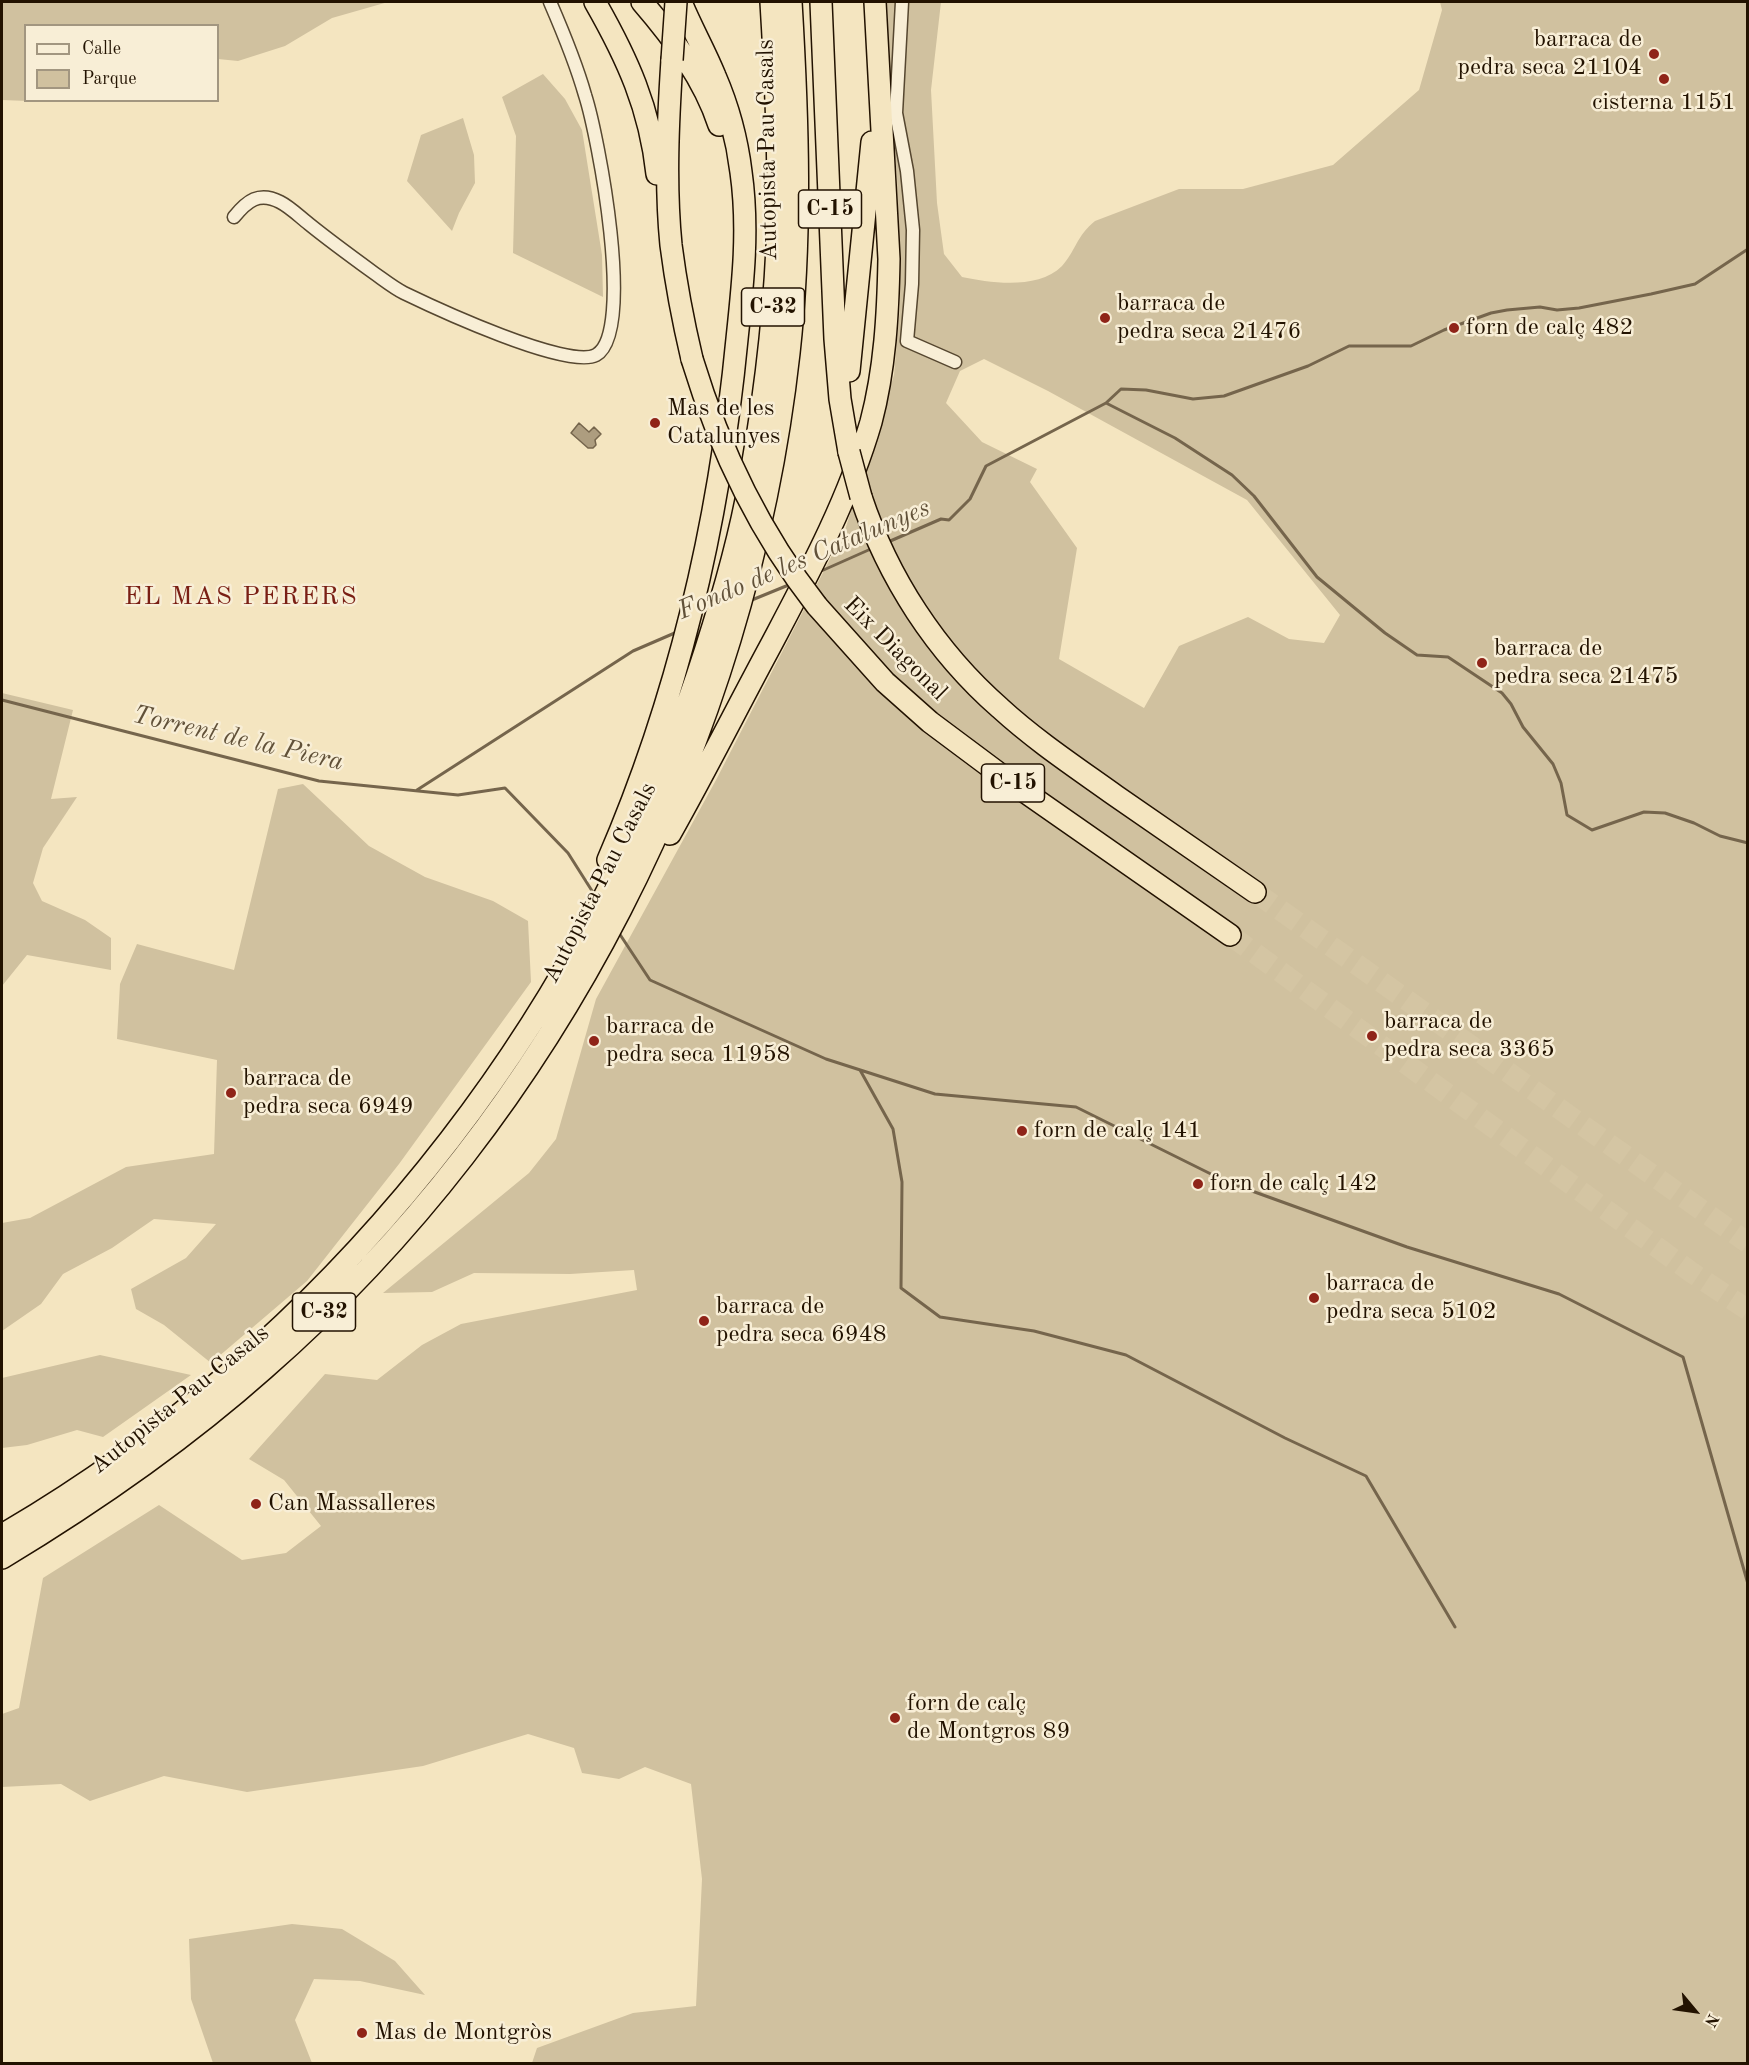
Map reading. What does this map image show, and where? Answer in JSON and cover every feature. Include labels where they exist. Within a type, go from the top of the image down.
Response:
[{"type":"highway","points":[[595,2],[626,59],[643,102],[655,159],[661,220],[676,281]]},
{"type":"highway","points":[[642,2],[659,21],[699,81],[717,119],[728,156],[735,194],[739,237],[734,325],[734,376]]},
{"type":"highway","name":"C-15","points":[[676,2],[668,184],[671,244],[676,281]]},
{"type":"highway","points":[[605,907],[642,772],[670,686],[718,484],[734,376],[744,266],[745,215],[741,170],[726,106],[716,78],[681,2]]},
{"type":"highway","name":"Autopista Pau Casals","points":[[2,1558],[98,1498],[184,1436],[267,1366],[344,1293],[418,1211],[485,1127],[547,1037],[605,907],[683,772],[703,722],[728,611],[761,409],[774,301],[777,140],[771,2]]},
{"type":"highway","name":"Autopista Pau Casals","points":[[728,611],[764,509],[789,353],[797,245],[798,147],[791,2]]},
{"type":"highway","name":"C-15","points":[[821,2],[836,339],[840,399],[846,430]]},
{"type":"highway","points":[[846,430],[850,409],[849,354],[873,133],[868,2]]},
{"type":"highway","points":[[605,907],[639,890],[692,794],[836,518],[863,446],[880,378],[886,339],[889,260],[875,2]]},
{"type":"highway","name":"Eix Diagonal","points":[[676,281],[692,359],[712,418],[735,473],[772,543],[817,606],[850,645],[885,682],[930,722],[1005,778],[1230,935]]},
{"type":"highway","name":"Eix Diagonal","points":[[846,430],[849,452],[861,497],[880,545],[900,584],[934,637],[971,680],[999,708],[1052,750],[1255,892]]},
{"type":"highway","name":"Autopista Pau Casals","points":[[2,1535],[102,1471],[167,1424],[224,1377],[311,1297],[356,1251],[413,1187],[465,1114],[524,1022],[574,935],[605,907]]},
{"type":"street","points":[[234,217],[245,203],[262,197],[280,202],[345,253],[402,292],[510,339],[574,357],[588,358],[597,354],[609,338],[611,327],[613,278],[606,196],[596,138],[585,95],[550,2]]},
{"type":"street","points":[[902,2],[896,113],[907,171],[913,230],[912,284],[907,341],[955,362]]},
{"type":"green space","points":[[2,2],[388,2],[332,18],[285,46],[238,61],[219,59],[219,24],[24,24],[24,101],[2,100]]},
{"type":"green space","points":[[887,2],[941,2],[931,90],[937,203],[944,254],[962,277],[986,281],[1027,282],[1052,274],[1062,266],[1084,232],[1095,221],[1179,189],[1243,189],[1333,165],[1419,90],[1442,10],[1440,2],[1747,2],[1747,2063],[532,2063],[537,2048],[633,2013],[696,2006],[702,1879],[691,1784],[645,1767],[619,1779],[582,1773],[574,1748],[528,1734],[423,1766],[247,1792],[164,1776],[90,1801],[61,1784],[2,1787],[2,1714],[19,1708],[43,1578],[159,1505],[242,1560],[286,1553],[321,1526],[284,1480],[249,1459],[325,1374],[377,1380],[422,1345],[461,1324],[637,1290],[634,1270],[570,1274],[474,1273],[432,1292],[383,1293],[529,1173],[556,1139],[596,999],[716,780],[845,530],[894,375],[900,306],[897,178],[889,80]],"holes":[[[984,359],[1048,391],[1247,500],[1340,615],[1324,643],[1289,639],[1248,617],[1179,646],[1144,708],[1059,659],[1077,548],[1030,482],[1037,469],[982,442],[946,403],[960,371]]]},
{"type":"green space","points":[[543,74],[565,99],[582,130],[602,255],[603,297],[513,253],[516,136],[502,97]]},
{"type":"green space","points":[[463,118],[474,155],[475,183],[452,231],[407,181],[421,135]]},
{"type":"green space","points":[[2,693],[73,710],[51,799],[77,797],[43,848],[33,883],[42,901],[85,920],[111,938],[111,970],[27,955],[2,986]]},
{"type":"green space","points":[[303,784],[369,846],[425,877],[493,901],[528,921],[531,982],[399,1164],[307,1281],[211,1363],[164,1325],[136,1309],[131,1289],[186,1258],[216,1224],[154,1219],[112,1248],[63,1274],[41,1304],[2,1331],[2,1223],[30,1218],[126,1167],[214,1154],[217,1060],[117,1039],[120,984],[137,944],[234,970],[278,789]]},
{"type":"green space","points":[[100,1355],[191,1375],[103,1437],[77,1430],[27,1445],[2,1448],[2,1378]]},
{"type":"green space","points":[[292,1924],[342,1929],[395,1961],[425,1995],[360,1981],[314,1979],[295,2020],[312,2063],[213,2063],[191,1999],[189,1939]]},
{"type":"shaded area","points":[[579,423],[589,432],[594,427],[601,434],[595,440],[596,445],[593,448],[588,448],[571,433]]},
{"type":"waterway","name":"Fondo de les Catalunyes","points":[[888,542],[941,519],[949,520],[970,499],[986,466],[1106,403],[1121,389],[1146,390],[1193,399],[1224,396],[1308,366],[1349,346],[1411,346],[1444,330],[1491,313],[1540,307],[1557,310],[1579,308],[1695,284],[1748,249]]},
{"type":"waterway","points":[[1106,403],[1175,438],[1232,475],[1254,496],[1317,577],[1385,633],[1417,655],[1448,657],[1502,693],[1511,704],[1523,727],[1553,764],[1561,783],[1567,815],[1592,830],[1644,812],[1665,813],[1694,823],[1720,836],[1748,843]]},
{"type":"waterway","name":"Fondo de les Catalunyes","points":[[819,572],[873,548]]},
{"type":"waterway","name":"Fondo de les Catalunyes","points":[[747,602],[791,584]]},
{"type":"waterway","name":"Fondo de les Catalunyes","points":[[417,790],[633,651],[677,632]]},
{"type":"waterway","name":"Torrent de la Piera","points":[[2,700],[319,781],[458,795],[505,788],[568,853],[594,894]]},
{"type":"waterway","name":"Torrent de la Piera","points":[[617,930],[650,980],[826,1059],[935,1094],[1076,1107],[1227,1182],[1407,1247],[1559,1294],[1683,1357],[1748,1584]]},
{"type":"waterway","points":[[860,1070],[893,1129],[902,1182],[901,1288],[940,1317],[1034,1331],[1126,1355],[1285,1438],[1366,1476],[1455,1627]]},
{"type":"tunnel","points":[[1255,892],[1748,1243]]},
{"type":"tunnel","points":[[1230,935],[1691,1272],[1748,1310]]},
{"type":"place","name":"barraca de pedra seca 21104","points":[[1654,54]]},
{"type":"place","name":"cisterna 1151","points":[[1664,79]]},
{"type":"place","name":"barraca de pedra seca 21476","points":[[1105,318]]},
{"type":"place","name":"forn de calç 482","points":[[1454,328]]},
{"type":"place","name":"Mas de les Catalunyes","points":[[655,423]]},
{"type":"place","name":"barraca de pedra seca 21475","points":[[1482,663]]},
{"type":"place","name":"barraca de pedra seca 3365","points":[[1372,1036]]},
{"type":"place","name":"barraca de pedra seca 11958","points":[[594,1041]]},
{"type":"place","name":"barraca de pedra seca 6949","points":[[231,1093]]},
{"type":"place","name":"forn de calç 141","points":[[1022,1131]]},
{"type":"place","name":"forn de calç 142","points":[[1198,1184]]},
{"type":"place","name":"barraca de pedra seca 5102","points":[[1314,1298]]},
{"type":"place","name":"barraca de pedra seca 6948","points":[[704,1321]]},
{"type":"place","name":"Can Massalleres","points":[[256,1504]]},
{"type":"place","name":"forn de calç de Montgros 89","points":[[895,1718]]},
{"type":"place","name":"Mas de Montgròs","points":[[362,2033]]},
{"type":"district","name":"EL MAS PERERS","points":[[241,597]]}]
